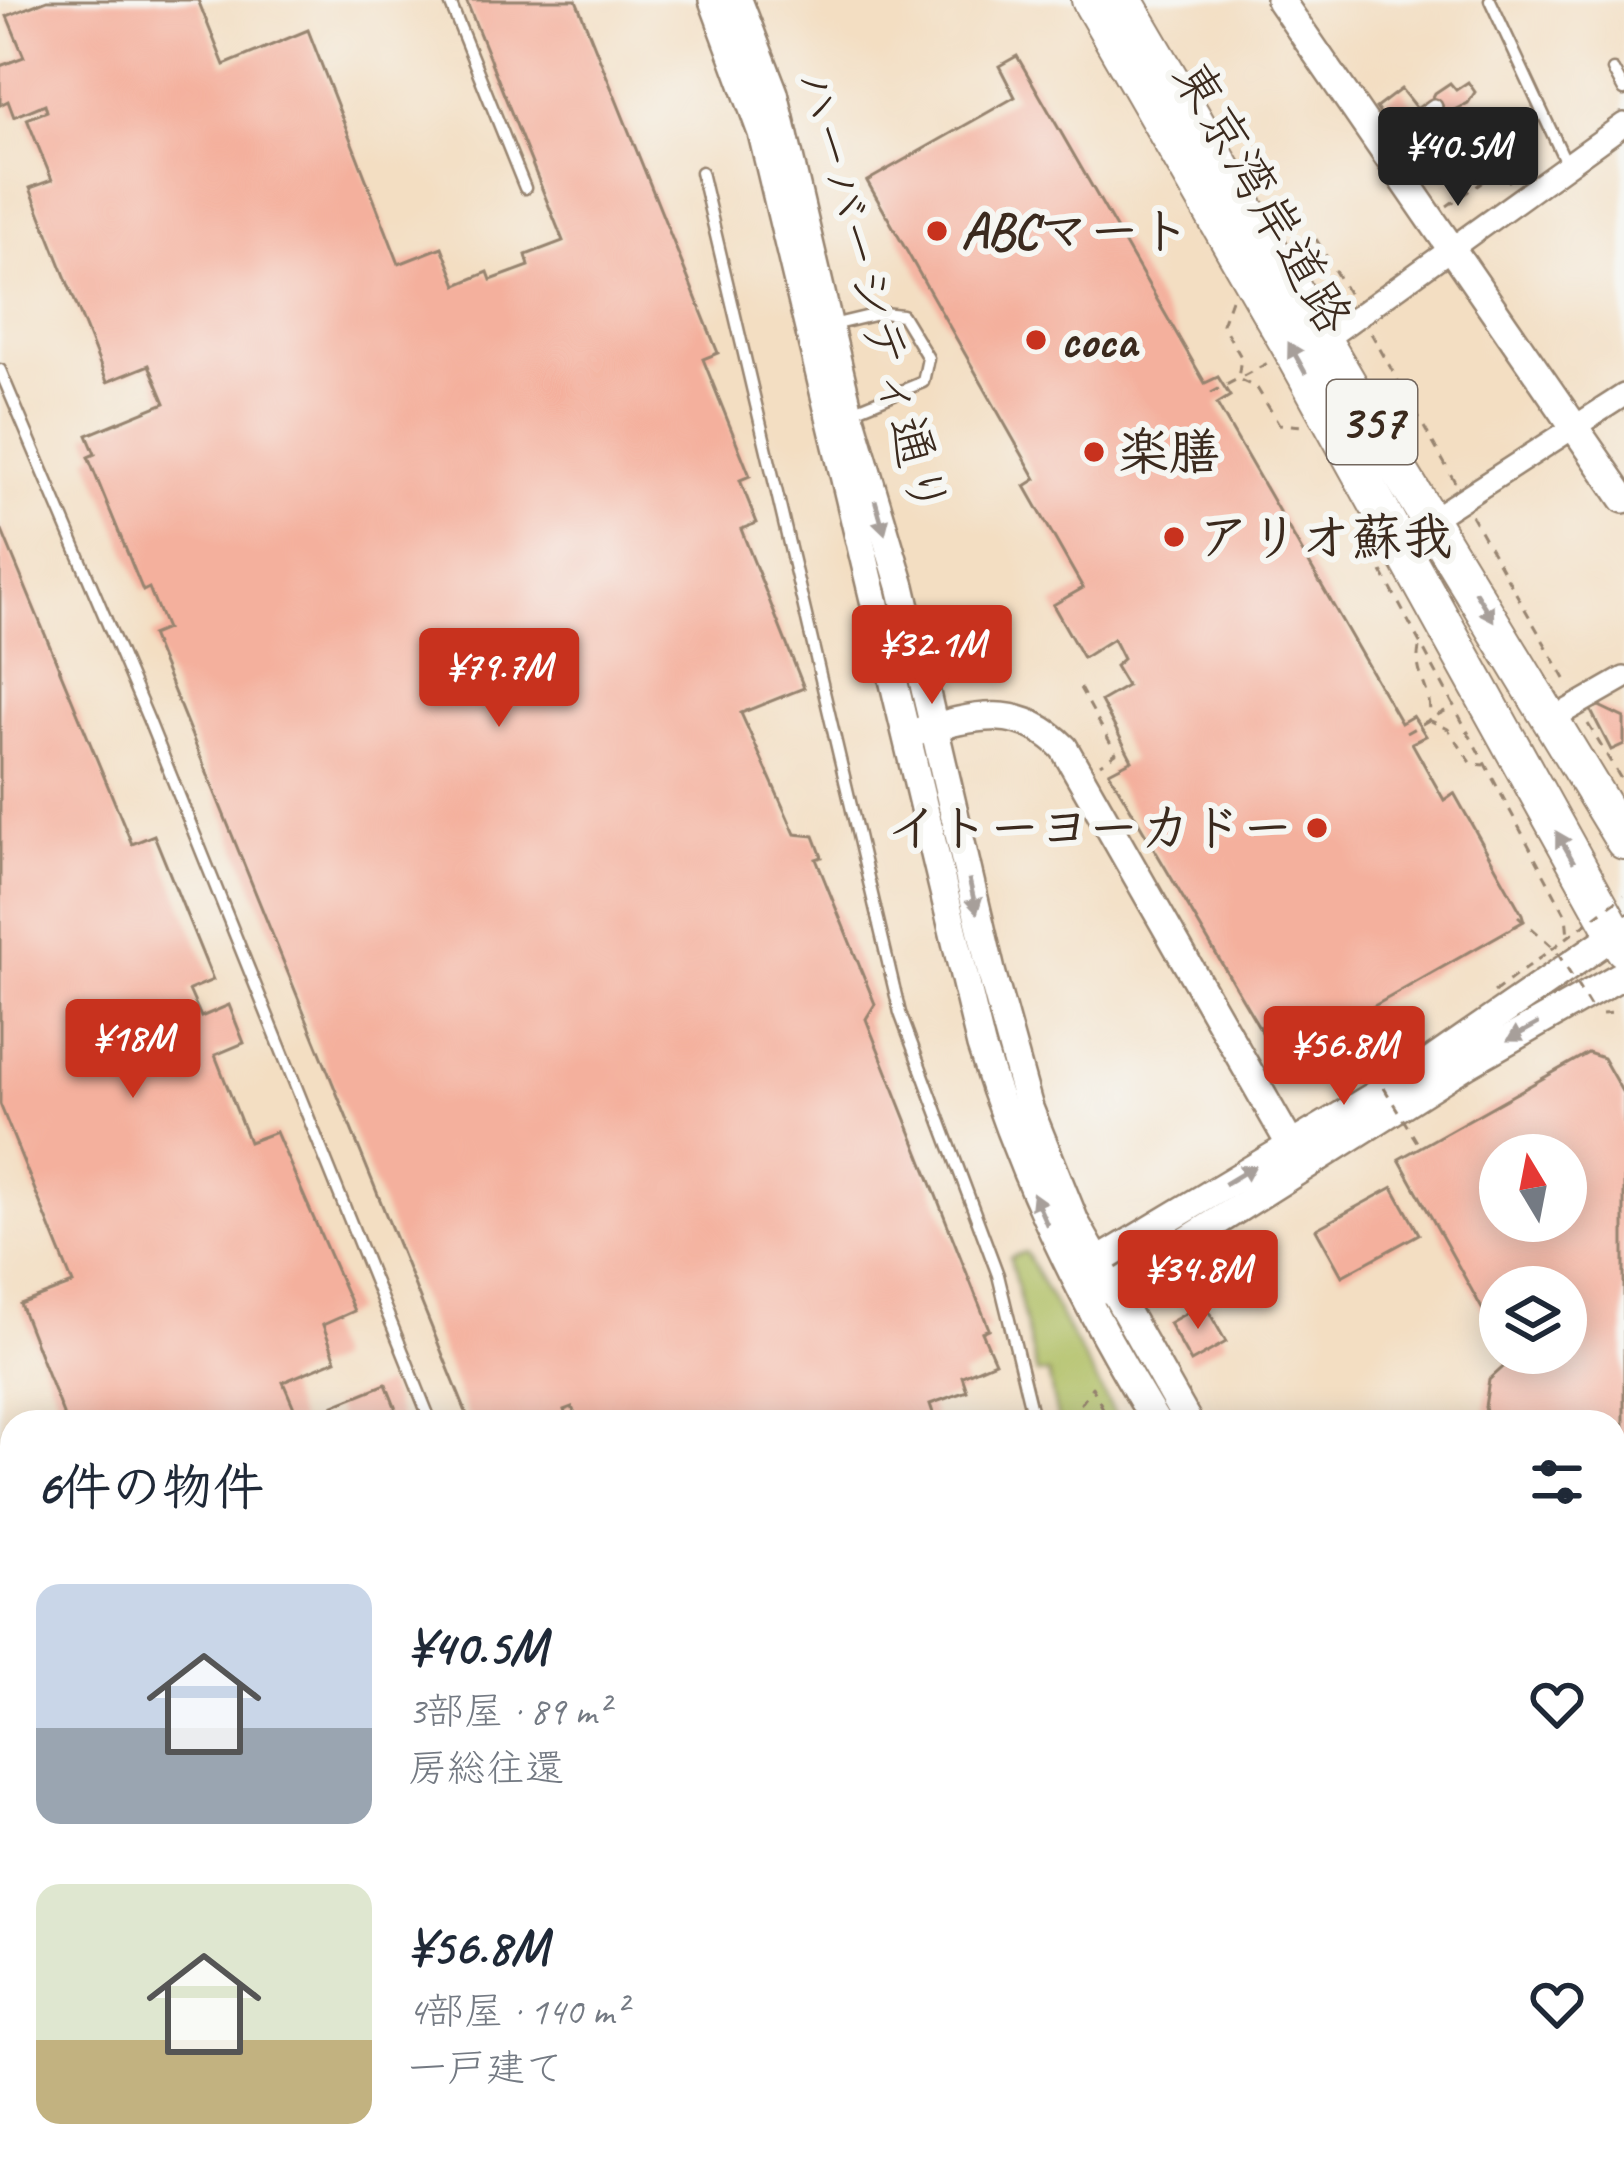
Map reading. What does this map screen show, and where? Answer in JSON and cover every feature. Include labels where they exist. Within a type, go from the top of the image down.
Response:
[{"type":"highway","name":"東京湾岸道路","points":[[1090,0],[1621,937]]},
{"type":"highway","name":"東京湾岸道路","points":[[1124,0],[1430,520],[1569,709],[1624,841]]},
{"type":"street","name":"ハーバーシティ通り","points":[[713,0],[762,133],[920,731],[1024,1090],[1097,1262],[1181,1410]]},
{"type":"street","name":"ハーバーシティ通り","points":[[738,0],[774,93],[849,412],[901,586],[920,731],[981,1046],[1023,1172],[1078,1289],[1149,1410]]},
{"type":"street","points":[[1280,0],[1624,500]]},
{"type":"street","points":[[1381,146],[1433,107]]},
{"type":"street","points":[[1326,339],[1624,124]]},
{"type":"street","points":[[1430,520],[1624,394]]},
{"type":"street","points":[[1569,709],[1624,678]]},
{"type":"street","points":[[920,731],[976,716],[1011,715],[1048,732],[1064,748],[1290,1144]]},
{"type":"street","points":[[1078,1289],[1097,1262],[1429,1063],[1621,937]]},
{"type":"street","points":[[1078,1289],[1111,1289],[1468,1063],[1624,974]]},
{"type":"lane","points":[[449,0],[524,188]]},
{"type":"lane","points":[[1490,0],[1568,165]]},
{"type":"lane","points":[[1613,70],[1624,90]]},
{"type":"lane","points":[[701,172],[900,1012],[998,1275],[1031,1410]]},
{"type":"lane","points":[[829,326],[882,313],[902,315],[928,358],[922,382],[849,412]]},
{"type":"lane","points":[[0,370],[149,721],[425,1410]]},
{"type":"path","points":[[1430,218],[1500,169]]},
{"type":"path","points":[[1316,239],[1352,299]]},
{"type":"path","points":[[1238,379],[1241,357],[1222,315],[1232,298],[1242,314]]},
{"type":"path","points":[[1366,325],[1456,483]]},
{"type":"path","points":[[1262,346],[1279,374]]},
{"type":"path","points":[[1211,394],[1271,362]]},
{"type":"path","points":[[1238,379],[1257,388],[1279,424],[1306,426],[1297,408]]},
{"type":"path","points":[[1466,506],[1569,709],[1624,784]]},
{"type":"path","points":[[1373,556],[1568,924],[1563,950],[1504,992],[1494,992],[1555,949],[1624,895]]},
{"type":"path","points":[[1420,644],[1416,668],[1432,698],[1430,720]]},
{"type":"path","points":[[1080,688],[1116,753],[1095,768]]},
{"type":"path","points":[[1406,733],[1454,706]]},
{"type":"path","points":[[1430,720],[1448,729],[1472,764],[1486,765]]},
{"type":"path","points":[[1518,916],[1555,949],[1594,1013]]},
{"type":"path","points":[[1337,1011],[1417,1142]]},
{"type":"path","points":[[1360,1082],[1377,1071]]},
{"type":"path","points":[[1080,1410],[1092,1387],[1104,1410]]},
{"type":"green space","points":[[1025,1252],[1112,1410],[1056,1410],[1048,1373],[1037,1374],[1010,1257]]},
{"type":"building","points":[[47,0],[198,0],[224,65],[308,30],[399,264],[442,247],[457,285],[488,272],[491,280],[529,266],[526,255],[563,241],[466,0],[576,0],[718,353],[703,359],[750,476],[740,480],[757,523],[741,529],[804,688],[741,713],[795,834],[814,836],[822,857],[816,859],[875,1004],[866,1019],[989,1329],[982,1332],[995,1362],[962,1376],[967,1391],[930,1404],[932,1410],[465,1410],[151,635],[166,629],[149,588],[143,591],[88,457],[95,454],[87,435],[165,403],[149,365],[107,382],[30,188],[52,180],[27,119],[47,111],[45,104],[14,117],[8,101],[0,105],[0,66],[24,57],[7,16]]},
{"type":"building","name":"アリオ蘇我","points":[[1017,56],[1205,383],[1218,377],[1230,396],[1217,404],[1401,723],[1413,716],[1426,736],[1412,743],[1444,800],[1454,793],[1524,921],[1344,1023],[1324,1021],[1272,1049],[1109,772],[1132,760],[1101,701],[1127,686],[1115,666],[1123,659],[1113,639],[1083,658],[1053,605],[1083,588],[1025,486],[1036,479],[867,181],[1015,97],[999,66]]},
{"type":"building","points":[[1468,82],[1475,92],[1468,103],[1442,116],[1431,101],[1435,93],[1450,83],[1456,90]]},
{"type":"building","points":[[1401,89],[1417,109],[1391,129],[1376,108]]},
{"type":"building","points":[[0,526],[132,844],[154,835],[213,980],[189,990],[201,1017],[229,1005],[244,1043],[215,1055],[249,1142],[276,1132],[354,1311],[323,1325],[336,1360],[283,1382],[295,1410],[61,1410],[20,1304],[73,1284],[0,1104]]},
{"type":"building","points":[[1599,706],[1624,718],[1624,744],[1611,750],[1590,709]]},
{"type":"building","points":[[1588,1053],[1603,1058],[1624,1095],[1624,1410],[1486,1410],[1489,1380],[1496,1374],[1587,1374],[1587,1266],[1479,1266],[1479,1303],[1399,1159]]},
{"type":"building","points":[[1393,1187],[1419,1234],[1342,1276],[1316,1229]]},
{"type":"building","points":[[1204,1303],[1226,1342],[1191,1362],[1169,1323]]},
{"type":"building","points":[[386,1384],[396,1410],[336,1410],[334,1405]]},
{"type":"place","name":"ABCマート","points":[[937,231]]},
{"type":"place","name":"coca","points":[[1036,340]]},
{"type":"place","name":"楽膳","points":[[1094,452]]},
{"type":"place","name":"アリオ蘇我","points":[[1174,537]]},
{"type":"place","name":"イトーヨーカドー","points":[[1317,828]]}]
